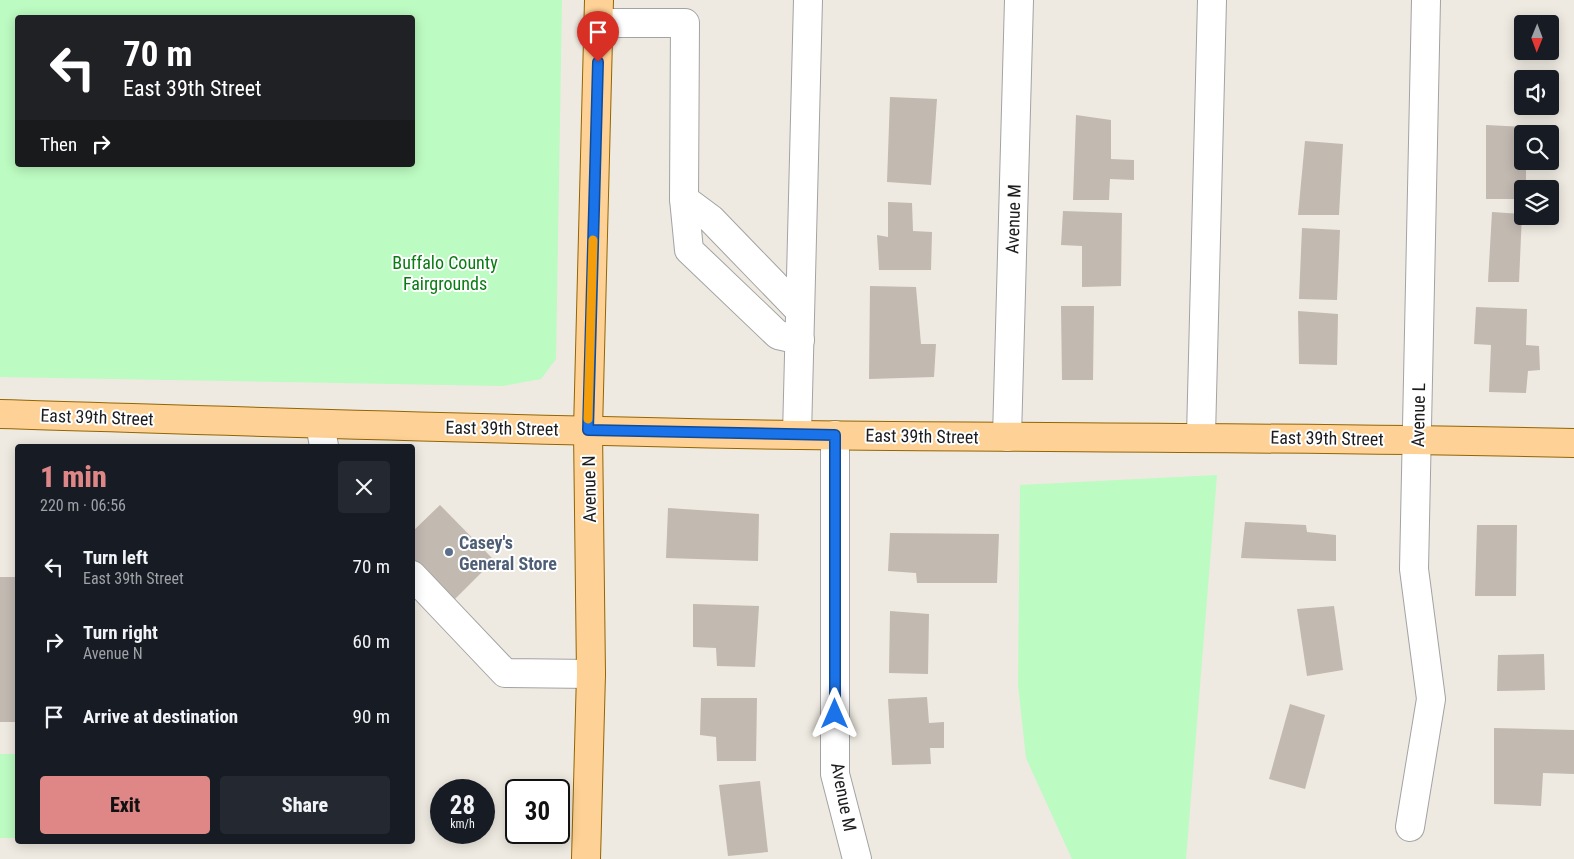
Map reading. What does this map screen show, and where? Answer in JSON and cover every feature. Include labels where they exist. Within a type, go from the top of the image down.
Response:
[{"type":"main road","name":"Avenue N","points":[[586,859],[592,674],[588,430],[599,12]]},
{"type":"main road","name":"East 39th Street","points":[[0,414],[322,435],[588,430],[797,435],[1201,436],[1574,443]]},
{"type":"street","points":[[797,435],[808,0]]},
{"type":"street","name":"Avenue M","points":[[1007,437],[1019,0]]},
{"type":"street","points":[[1201,436],[1212,0]]},
{"type":"street","name":"Avenue L","points":[[1410,827],[1431,700],[1414,569],[1426,0]]},
{"type":"street","points":[[599,12],[685,23],[684,199],[689,250],[778,335],[800,340]]},
{"type":"street","points":[[684,199],[711,219],[800,310]]},
{"type":"street","name":"Avenue M","points":[[835,435],[835,774],[857,859]]},
{"type":"street","points":[[415,578],[505,673],[592,674]]},
{"type":"green space","name":"Buffalo County Fairgrounds","points":[[0,0],[562,0],[556,359],[541,379],[503,386],[0,377]]},
{"type":"green space","points":[[1217,475],[1186,859],[1072,859],[1026,758],[1018,685],[1020,485]]},
{"type":"green space","points":[[0,754],[15,754],[15,838],[0,838]]},
{"type":"building","points":[[890,97],[937,99],[931,185],[887,182]]},
{"type":"building","points":[[1076,115],[1111,120],[1111,159],[1134,160],[1134,180],[1110,179],[1109,200],[1073,200]]},
{"type":"building","points":[[1486,125],[1514,126],[1514,170],[1526,170],[1526,180],[1514,180],[1514,199],[1486,199]]},
{"type":"building","points":[[1305,141],[1343,144],[1339,215],[1298,215]]},
{"type":"building","points":[[888,202],[912,203],[913,231],[932,232],[931,270],[879,270],[877,235],[888,237]]},
{"type":"building","points":[[1063,211],[1122,213],[1121,286],[1082,287],[1082,246],[1061,245]]},
{"type":"building","points":[[1492,212],[1514,213],[1514,225],[1522,225],[1519,282],[1488,282]]},
{"type":"building","points":[[1302,228],[1340,230],[1337,300],[1299,299]]},
{"type":"building","points":[[870,286],[916,287],[921,344],[936,344],[934,377],[869,379]]},
{"type":"building","points":[[1061,306],[1094,306],[1093,380],[1062,380]]},
{"type":"building","points":[[1476,307],[1527,309],[1526,345],[1539,346],[1540,370],[1528,371],[1526,393],[1489,392],[1491,345],[1474,344]]},
{"type":"building","points":[[1298,311],[1338,314],[1337,365],[1299,364]]},
{"type":"building","points":[[440,505],[494,560],[453,601],[415,562],[415,529]]},
{"type":"building","points":[[668,508],[759,514],[758,561],[666,558]]},
{"type":"building","points":[[1245,522],[1306,525],[1307,532],[1336,535],[1336,561],[1241,558]]},
{"type":"building","points":[[1477,525],[1517,525],[1516,596],[1475,596]]},
{"type":"building","points":[[890,533],[999,534],[997,583],[917,583],[916,573],[888,571]]},
{"type":"building","points":[[0,577],[15,577],[15,722],[0,722]]},
{"type":"building","points":[[693,604],[759,606],[755,667],[717,666],[716,648],[693,647]]},
{"type":"building","points":[[1334,606],[1343,670],[1307,676],[1297,609]]},
{"type":"building","points":[[890,611],[929,614],[928,674],[889,673]]},
{"type":"building","points":[[1544,654],[1545,690],[1497,691],[1498,655]]},
{"type":"building","points":[[927,697],[929,723],[944,722],[944,748],[930,748],[931,764],[892,765],[888,699]]},
{"type":"building","points":[[701,698],[757,698],[756,761],[717,761],[716,737],[700,735]]},
{"type":"building","points":[[1290,704],[1325,715],[1305,789],[1269,779]]},
{"type":"building","points":[[1494,728],[1574,730],[1574,774],[1543,773],[1541,806],[1494,804]]},
{"type":"building","points":[[760,781],[768,852],[728,856],[719,785]]},
{"type":"slow traffic","points":[[588,419],[593,240]]},
{"type":"place","name":"Casey's General Store","points":[[449,552]]},
{"type":"route","points":[[598,62],[588,430],[835,435],[835,714]]}]
